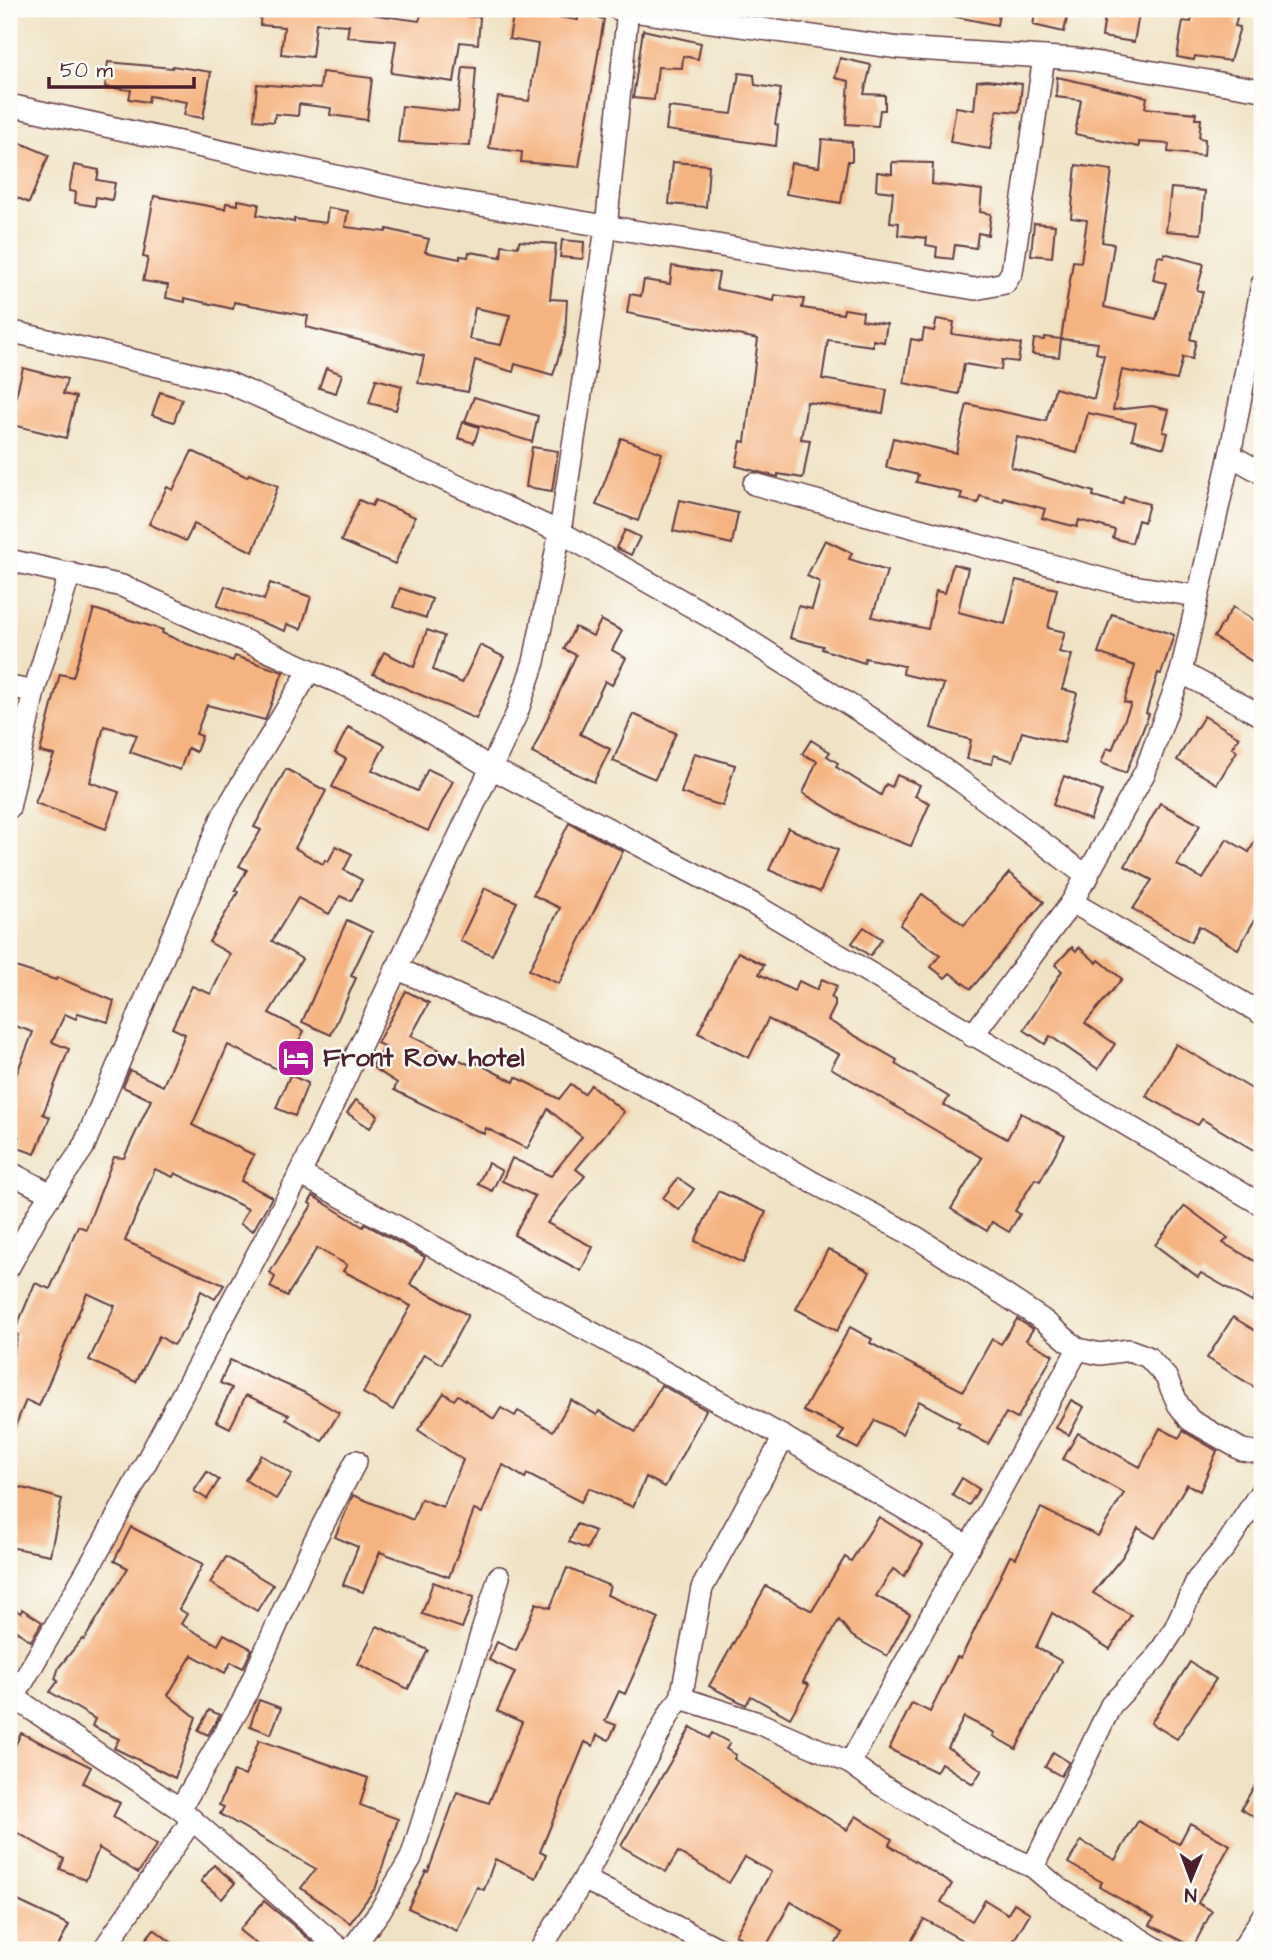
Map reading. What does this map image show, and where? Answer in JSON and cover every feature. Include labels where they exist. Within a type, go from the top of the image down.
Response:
[{"type":"street","points":[[341,1950],[186,1815],[12,1702],[117,1517],[300,1174],[517,713],[534,662],[560,532],[606,228],[625,9],[899,48],[1044,57],[1262,90]]},
{"type":"street","points":[[9,105],[428,196],[975,289],[994,288],[1005,284],[1012,272],[1044,57]]},
{"type":"street","points":[[972,1036],[1073,902],[1145,772],[1181,672],[1196,596],[1230,455],[1262,285]]},
{"type":"street","points":[[9,331],[228,382],[560,532],[728,627],[870,718],[962,782],[1088,877]]},
{"type":"street","points":[[1230,455],[1262,473]]},
{"type":"street","points":[[754,484],[1121,584],[1196,596]]},
{"type":"street","points":[[9,560],[122,586],[380,701],[491,768],[753,905],[1262,1205]]},
{"type":"street","points":[[9,808],[34,691],[70,573]]},
{"type":"street","points":[[9,1267],[51,1195],[83,1148],[223,815],[310,670]]},
{"type":"street","points":[[1181,672],[1262,716]]},
{"type":"street","points":[[9,687],[34,691]]},
{"type":"street","points":[[1073,902],[1262,1014]]},
{"type":"street","points":[[396,968],[552,1038],[649,1088],[814,1183],[916,1237],[1043,1320],[1078,1349],[1100,1354],[1129,1350],[1148,1357],[1166,1377],[1178,1404],[1189,1420],[1242,1450],[1262,1452]]},
{"type":"street","points":[[9,1172],[51,1195]]},
{"type":"street","points":[[300,1174],[784,1437],[969,1546]]},
{"type":"street","points":[[850,1763],[1078,1349]]},
{"type":"street","points":[[540,1950],[584,1879],[672,1709],[681,1698],[702,1588],[784,1437]]},
{"type":"street","points":[[103,1950],[186,1815],[242,1703],[314,1542],[356,1461]]},
{"type":"street","points":[[1033,1867],[1111,1705],[1156,1658],[1175,1628],[1197,1580],[1225,1547],[1262,1490]]},
{"type":"street","points":[[351,1950],[380,1911],[411,1858],[499,1577]]},
{"type":"street","points":[[681,1698],[758,1723],[850,1763],[881,1786],[985,1846],[1033,1867],[1058,1888],[1158,1950]]},
{"type":"street","points":[[584,1879],[721,1950]]},
{"type":"street","points":[[1242,1950],[1262,1917]]},
{"type":"building","points":[[261,9],[376,9],[375,15],[419,21],[423,9],[446,12],[446,15],[480,17],[478,44],[460,42],[454,82],[391,73],[396,41],[347,37],[349,25],[316,23],[312,57],[281,54],[284,27],[260,25]]},
{"type":"building","points":[[953,9],[1000,9],[997,25],[952,16]]},
{"type":"building","points":[[1036,9],[1069,9],[1064,32],[1033,25]]},
{"type":"building","points":[[1106,9],[1140,9],[1134,42],[1102,37]]},
{"type":"building","points":[[1194,9],[1239,9],[1235,26],[1240,27],[1230,61],[1195,56],[1194,60],[1177,57],[1183,21],[1191,22]]},
{"type":"building","points":[[514,10],[578,20],[578,15],[604,19],[579,167],[521,162],[522,152],[489,148],[498,97],[529,101],[538,44],[509,39]]},
{"type":"building","points":[[643,30],[701,43],[698,59],[683,56],[682,68],[658,67],[654,100],[633,98]]},
{"type":"building","points":[[840,58],[871,65],[864,94],[885,95],[885,110],[880,110],[878,126],[846,124],[849,81],[835,78]]},
{"type":"building","points":[[108,62],[173,66],[211,72],[203,118],[184,115],[187,102],[149,96],[148,102],[129,99],[131,90],[105,87]]},
{"type":"building","points":[[463,67],[476,68],[470,146],[398,142],[402,106],[458,112]]},
{"type":"building","points":[[322,72],[372,78],[367,120],[330,115],[331,108],[299,104],[298,116],[275,114],[274,122],[254,120],[257,84],[320,89]]},
{"type":"building","points":[[739,73],[754,75],[755,85],[781,89],[775,124],[778,125],[776,146],[666,130],[669,107],[732,114]]},
{"type":"building","points":[[1057,77],[1147,97],[1145,108],[1196,113],[1195,119],[1201,119],[1199,138],[1205,139],[1204,156],[1168,152],[1169,144],[1139,142],[1139,147],[1075,134],[1081,100],[1056,97]]},
{"type":"building","points":[[977,81],[1022,84],[1019,112],[997,110],[990,149],[950,142],[956,107],[974,110]]},
{"type":"building","points":[[9,138],[49,155],[29,203],[9,194]]},
{"type":"building","points":[[822,139],[852,142],[852,161],[848,161],[841,203],[786,194],[791,163],[819,167]]},
{"type":"building","points":[[673,162],[709,165],[706,207],[669,204]]},
{"type":"building","points":[[892,162],[933,163],[932,184],[982,190],[980,212],[991,214],[988,235],[978,233],[976,248],[955,245],[953,259],[936,257],[937,247],[926,245],[927,238],[898,235],[899,223],[890,222],[893,192],[876,190],[877,172],[892,174]]},
{"type":"building","points":[[74,165],[99,170],[97,180],[115,183],[112,200],[96,197],[95,206],[75,203],[76,192],[69,191]]},
{"type":"building","points":[[1076,165],[1112,170],[1102,242],[1114,244],[1104,307],[1156,319],[1166,283],[1153,280],[1158,256],[1164,257],[1164,253],[1204,264],[1197,290],[1203,292],[1190,339],[1196,341],[1192,359],[1183,357],[1177,380],[1122,370],[1113,410],[1152,406],[1169,410],[1163,432],[1168,433],[1164,448],[1132,439],[1136,423],[1088,413],[1077,453],[1017,437],[1011,467],[1094,492],[1093,496],[1122,504],[1124,497],[1149,504],[1144,522],[1138,520],[1132,543],[1113,538],[1115,530],[1079,520],[1077,527],[1042,518],[1045,509],[1004,498],[1003,502],[980,496],[978,503],[960,499],[962,493],[916,482],[918,475],[886,467],[893,438],[956,453],[967,404],[1046,421],[1055,388],[1094,399],[1104,355],[1096,353],[1098,343],[1061,339],[1073,261],[1081,262],[1087,220],[1071,218]]},
{"type":"building","points":[[1171,188],[1205,191],[1201,234],[1166,231]]},
{"type":"building","points":[[154,196],[225,209],[226,203],[238,205],[238,200],[259,204],[257,215],[294,222],[294,219],[326,223],[328,208],[348,211],[345,227],[386,232],[387,229],[429,239],[425,252],[460,259],[460,256],[468,257],[469,252],[501,257],[502,245],[518,247],[519,241],[556,244],[550,299],[567,300],[565,336],[553,375],[515,364],[513,372],[475,360],[468,392],[418,383],[424,356],[306,327],[308,316],[234,302],[233,309],[185,298],[185,302],[166,298],[168,285],[143,281],[148,258],[143,257]],"holes":[[[475,308],[510,315],[501,345],[469,339]]]},
{"type":"building","points":[[1034,223],[1055,225],[1052,257],[1031,255]]},
{"type":"building","points":[[562,240],[584,242],[583,259],[560,257]]},
{"type":"building","points":[[672,266],[719,273],[716,289],[774,301],[775,295],[804,299],[802,308],[843,314],[844,309],[863,312],[862,320],[887,324],[884,342],[873,340],[873,346],[828,340],[822,379],[887,390],[883,413],[807,402],[801,439],[810,440],[803,478],[778,474],[778,477],[736,466],[741,441],[745,442],[758,339],[627,313],[630,294],[641,296],[644,280],[670,284]]},
{"type":"building","points":[[937,319],[954,322],[952,334],[1021,344],[1018,362],[1002,360],[1001,370],[964,364],[959,394],[904,383],[911,339],[922,341],[924,329],[934,331]]},
{"type":"building","points":[[1045,337],[1061,339],[1059,357],[1032,354],[1034,339],[1044,340]]},
{"type":"building","points":[[23,368],[67,379],[63,394],[76,397],[66,438],[9,424]]},
{"type":"building","points":[[326,368],[342,374],[336,393],[319,388]]},
{"type":"building","points":[[376,379],[402,386],[396,410],[369,403]]},
{"type":"building","points":[[160,392],[182,399],[174,422],[152,415]]},
{"type":"building","points":[[474,397],[538,416],[532,442],[465,421]]},
{"type":"building","points":[[463,422],[479,427],[474,443],[458,438]]},
{"type":"building","points":[[621,438],[662,453],[638,521],[596,505]]},
{"type":"building","points":[[532,447],[558,451],[552,491],[526,487]]},
{"type":"building","points":[[192,451],[247,477],[249,474],[278,486],[253,552],[194,524],[186,541],[149,524],[167,487],[173,490]]},
{"type":"building","points":[[359,500],[372,506],[375,500],[415,517],[395,564],[341,541]]},
{"type":"building","points":[[680,500],[738,513],[732,544],[673,531]]},
{"type":"building","points":[[625,530],[640,537],[631,555],[616,548]]},
{"type":"building","points":[[825,540],[852,553],[849,559],[887,571],[872,617],[928,629],[936,591],[945,593],[953,564],[968,568],[958,612],[1005,624],[1016,580],[1057,589],[1048,628],[1065,632],[1059,652],[1072,655],[1062,689],[1077,693],[1064,743],[1022,732],[1013,761],[994,755],[992,764],[967,759],[971,740],[931,728],[944,684],[903,674],[904,666],[865,658],[864,663],[822,649],[823,646],[790,638],[798,606],[812,609],[820,582],[807,576]]},
{"type":"building","points":[[270,583],[311,597],[301,629],[287,624],[285,631],[217,606],[225,586],[264,600]]},
{"type":"building","points":[[400,588],[432,599],[426,618],[393,607]]},
{"type":"building","points":[[1233,607],[1262,625],[1262,647],[1253,662],[1214,637]]},
{"type":"building","points":[[94,609],[163,630],[162,633],[233,661],[235,656],[283,672],[265,720],[207,705],[196,734],[202,736],[196,752],[188,748],[180,770],[130,752],[137,735],[104,726],[90,782],[119,792],[106,829],[35,803],[54,755],[40,752],[60,674],[73,677]]},
{"type":"building","points":[[1112,614],[1174,635],[1161,674],[1158,673],[1146,713],[1149,714],[1126,773],[1101,763],[1107,748],[1112,750],[1131,704],[1124,702],[1135,666],[1098,653]]},
{"type":"building","points":[[601,620],[622,631],[612,650],[626,658],[612,685],[605,681],[580,734],[610,749],[594,782],[532,753],[576,655],[564,649],[575,627],[593,636]]},
{"type":"building","points":[[427,630],[444,636],[433,670],[462,683],[480,645],[504,657],[476,719],[373,674],[384,652],[414,667]]},
{"type":"building","points":[[633,714],[676,733],[655,779],[613,761]]},
{"type":"building","points":[[1204,716],[1239,737],[1232,748],[1237,751],[1217,784],[1177,760]]},
{"type":"building","points":[[348,727],[385,745],[372,770],[417,791],[428,769],[453,781],[428,831],[332,787],[346,759],[335,753]]},
{"type":"building","points":[[811,740],[830,752],[827,756],[838,763],[836,767],[881,795],[886,784],[892,787],[897,775],[920,785],[915,796],[930,803],[911,846],[858,826],[803,793],[817,761],[802,754]]},
{"type":"building","points":[[694,753],[735,765],[723,806],[681,793]]},
{"type":"building","points":[[286,769],[326,791],[295,848],[323,864],[325,860],[328,862],[336,846],[352,854],[344,870],[362,880],[351,901],[340,896],[329,914],[298,898],[272,941],[302,959],[269,1013],[304,1031],[283,1072],[228,1045],[192,1125],[254,1155],[241,1181],[272,1197],[253,1231],[240,1224],[248,1209],[175,1173],[173,1177],[155,1169],[125,1241],[224,1285],[215,1299],[201,1291],[187,1326],[173,1345],[159,1336],[136,1382],[89,1360],[115,1306],[87,1293],[39,1406],[26,1400],[9,1441],[9,1367],[18,1335],[14,1333],[35,1283],[50,1289],[78,1226],[86,1229],[114,1157],[124,1158],[151,1100],[123,1087],[130,1070],[163,1086],[185,1034],[172,1028],[192,986],[211,994],[230,954],[209,942],[238,892],[235,890],[247,870],[239,866],[261,830],[254,827]]},
{"type":"building","points":[[1064,776],[1102,791],[1090,820],[1053,805]]},
{"type":"building","points":[[1160,803],[1200,825],[1177,865],[1203,879],[1227,839],[1249,852],[1262,828],[1262,907],[1238,949],[1199,926],[1191,942],[1133,909],[1152,880],[1125,866]]},
{"type":"building","points":[[569,823],[623,851],[559,984],[529,970],[560,908],[533,895]]},
{"type":"building","points":[[788,828],[838,850],[820,892],[769,870]]},
{"type":"building","points":[[1009,873],[1044,902],[971,989],[950,973],[945,978],[931,967],[940,955],[900,925],[922,894],[964,925]]},
{"type":"building","points":[[485,888],[517,902],[492,955],[460,941]]},
{"type":"building","points":[[347,920],[372,932],[351,976],[356,978],[331,1035],[302,1022]]},
{"type":"building","points":[[864,927],[882,939],[870,956],[852,943]]},
{"type":"building","points":[[1072,947],[1076,951],[1079,947],[1122,979],[1085,1023],[1115,1044],[1098,1069],[1050,1036],[1045,1044],[1024,1030],[1062,971],[1055,965]]},
{"type":"building","points":[[738,952],[764,965],[759,974],[794,991],[799,981],[817,990],[822,979],[837,986],[831,997],[835,1000],[835,1006],[828,1020],[897,1060],[895,1064],[949,1097],[944,1105],[1007,1139],[1021,1113],[1065,1136],[1040,1181],[1035,1179],[1015,1211],[1020,1214],[1009,1232],[992,1222],[987,1231],[951,1209],[982,1158],[831,1068],[839,1054],[768,1019],[749,1058],[698,1033]]},
{"type":"building","points":[[9,965],[56,980],[57,977],[114,1001],[108,1022],[78,1013],[76,1019],[65,1014],[52,1042],[69,1049],[43,1114],[50,1117],[35,1154],[15,1147],[19,1137],[9,1133],[9,1093],[33,1032],[9,1024]]},
{"type":"building","points":[[406,991],[429,1003],[411,1036],[470,1065],[473,1061],[514,1082],[516,1077],[559,1099],[571,1084],[584,1094],[591,1085],[624,1112],[576,1169],[585,1176],[547,1223],[593,1247],[581,1271],[514,1235],[535,1196],[502,1181],[512,1158],[551,1176],[582,1137],[548,1109],[527,1149],[486,1128],[484,1134],[394,1090],[397,1083],[372,1067],[385,1047],[377,1043]]},
{"type":"building","points":[[1176,1044],[1262,1095],[1262,1143],[1257,1152],[1202,1119],[1198,1125],[1146,1096]]},
{"type":"building","points":[[290,1075],[308,1083],[295,1116],[276,1108]]},
{"type":"building","points":[[356,1100],[378,1115],[370,1128],[347,1113]]},
{"type":"building","points":[[488,1163],[502,1171],[492,1191],[478,1184]]},
{"type":"building","points":[[678,1178],[694,1189],[679,1210],[663,1198]]},
{"type":"building","points":[[718,1191],[766,1212],[743,1263],[695,1241]]},
{"type":"building","points":[[313,1196],[363,1227],[365,1224],[425,1257],[410,1284],[468,1315],[442,1364],[424,1354],[393,1410],[363,1393],[411,1306],[343,1271],[347,1265],[317,1248],[287,1296],[270,1287],[275,1277],[270,1272],[312,1205],[309,1203]]},
{"type":"building","points":[[1185,1206],[1228,1238],[1223,1243],[1262,1265],[1262,1284],[1252,1302],[1201,1273],[1198,1277],[1155,1245]]},
{"type":"building","points":[[828,1249],[870,1272],[837,1331],[796,1309]]},
{"type":"building","points":[[1233,1317],[1262,1335],[1262,1377],[1256,1388],[1207,1358]]},
{"type":"building","points":[[1017,1319],[1033,1329],[1026,1340],[1053,1355],[1017,1419],[1006,1413],[988,1444],[957,1427],[960,1423],[919,1401],[902,1434],[875,1420],[858,1449],[839,1439],[844,1430],[803,1411],[850,1327],[872,1339],[870,1343],[963,1391],[992,1339],[1001,1344]]},
{"type":"building","points":[[230,1360],[303,1392],[339,1413],[322,1441],[286,1419],[289,1415],[246,1395],[230,1428],[216,1421],[232,1388],[220,1383]]},
{"type":"building","points":[[661,1385],[706,1410],[665,1487],[646,1477],[633,1507],[589,1488],[581,1502],[527,1474],[525,1478],[503,1465],[482,1513],[474,1510],[449,1577],[380,1552],[363,1592],[343,1585],[358,1547],[335,1537],[353,1495],[413,1520],[421,1499],[443,1507],[463,1460],[418,1430],[444,1393],[454,1400],[458,1395],[494,1419],[501,1408],[515,1416],[518,1411],[553,1431],[571,1400],[597,1415],[599,1411],[636,1432]]},
{"type":"building","points":[[1071,1400],[1084,1407],[1069,1435],[1056,1428]]},
{"type":"building","points":[[1160,1428],[1179,1438],[1183,1431],[1217,1451],[1200,1491],[1187,1484],[1155,1538],[1138,1528],[1123,1556],[1093,1593],[1131,1615],[1110,1649],[1052,1613],[1036,1647],[1061,1661],[1016,1749],[993,1736],[995,1733],[964,1717],[948,1748],[982,1770],[973,1784],[941,1763],[936,1772],[889,1749],[912,1703],[930,1712],[957,1657],[961,1658],[1010,1556],[1016,1558],[1041,1508],[1098,1536],[1124,1493],[1063,1459],[1078,1433],[1140,1467]]},
{"type":"building","points":[[261,1455],[292,1474],[276,1499],[245,1480]]},
{"type":"building","points":[[207,1472],[219,1480],[207,1499],[194,1491]]},
{"type":"building","points":[[962,1478],[979,1489],[969,1505],[952,1495]]},
{"type":"building","points":[[9,1484],[62,1499],[50,1555],[9,1547]]},
{"type":"building","points":[[879,1517],[923,1545],[904,1576],[893,1569],[876,1596],[910,1614],[887,1656],[852,1636],[839,1620],[803,1682],[809,1685],[790,1718],[751,1696],[746,1705],[709,1686],[766,1586],[812,1611],[845,1557],[851,1561]]},
{"type":"building","points":[[577,1524],[595,1531],[587,1549],[569,1542]]},
{"type":"building","points":[[131,1527],[203,1564],[179,1609],[187,1614],[181,1624],[218,1645],[224,1634],[252,1649],[243,1668],[231,1662],[225,1673],[192,1655],[168,1695],[196,1717],[175,1778],[114,1748],[119,1739],[92,1726],[95,1719],[50,1692],[58,1681],[55,1679],[59,1667],[82,1639],[84,1640],[128,1568],[114,1561]]},
{"type":"building","points":[[226,1557],[273,1585],[257,1611],[210,1583]]},
{"type":"building","points":[[567,1568],[610,1586],[607,1595],[659,1618],[625,1694],[619,1691],[605,1721],[616,1725],[609,1740],[597,1735],[593,1746],[585,1742],[540,1852],[546,1855],[536,1878],[495,1859],[484,1890],[477,1887],[457,1931],[408,1908],[426,1871],[428,1872],[457,1792],[489,1803],[522,1722],[497,1711],[515,1672],[489,1660],[497,1642],[516,1651],[536,1603],[550,1608]]},
{"type":"building","points":[[433,1582],[474,1597],[462,1628],[422,1614]]},
{"type":"building","points":[[9,1608],[21,1613],[22,1609],[42,1622],[31,1641],[9,1626]]},
{"type":"building","points":[[377,1626],[428,1650],[408,1689],[358,1664]]},
{"type":"building","points":[[1190,1662],[1216,1679],[1177,1739],[1151,1723]]},
{"type":"building","points":[[259,1700],[281,1708],[271,1734],[250,1726]]},
{"type":"building","points":[[209,1710],[220,1715],[208,1735],[198,1730]]},
{"type":"building","points":[[691,1727],[709,1738],[712,1733],[730,1743],[726,1749],[736,1755],[734,1759],[847,1830],[856,1816],[892,1839],[889,1845],[952,1884],[941,1902],[972,1921],[985,1900],[1008,1914],[1014,1903],[1030,1913],[1014,1940],[1032,1950],[980,1950],[924,1919],[906,1950],[832,1950],[842,1933],[791,1902],[764,1950],[735,1935],[771,1872],[745,1857],[729,1883],[678,1852],[666,1872],[621,1846]]},
{"type":"building","points":[[21,1733],[91,1767],[83,1783],[120,1803],[113,1817],[157,1845],[138,1873],[99,1848],[86,1880],[60,1869],[64,1859],[9,1828],[9,1759]]},
{"type":"building","points":[[259,1740],[368,1778],[360,1805],[398,1819],[376,1887],[350,1923],[301,1888],[316,1869],[220,1814],[224,1807],[219,1805],[234,1771],[245,1776]]},
{"type":"building","points":[[1053,1752],[1069,1762],[1061,1776],[1045,1767]]},
{"type":"building","points":[[1262,1773],[1262,1822],[1241,1809]]},
{"type":"building","points":[[1138,1821],[1179,1844],[1190,1823],[1230,1845],[1198,1903],[1212,1911],[1193,1947],[1150,1925],[1154,1918],[1099,1887],[1102,1882],[1068,1863],[1081,1841],[1115,1860]]},
{"type":"building","points":[[214,1865],[235,1883],[222,1899],[201,1881]]},
{"type":"building","points":[[18,1901],[69,1925],[56,1950],[17,1950],[9,1946],[9,1919]]},
{"type":"building","points":[[264,1901],[321,1950],[264,1950],[239,1930]]},
{"type":"building","points":[[154,1929],[181,1950],[137,1950]]},
{"type":"place","name":"Front Row hotel","points":[[296,1058]]}]
